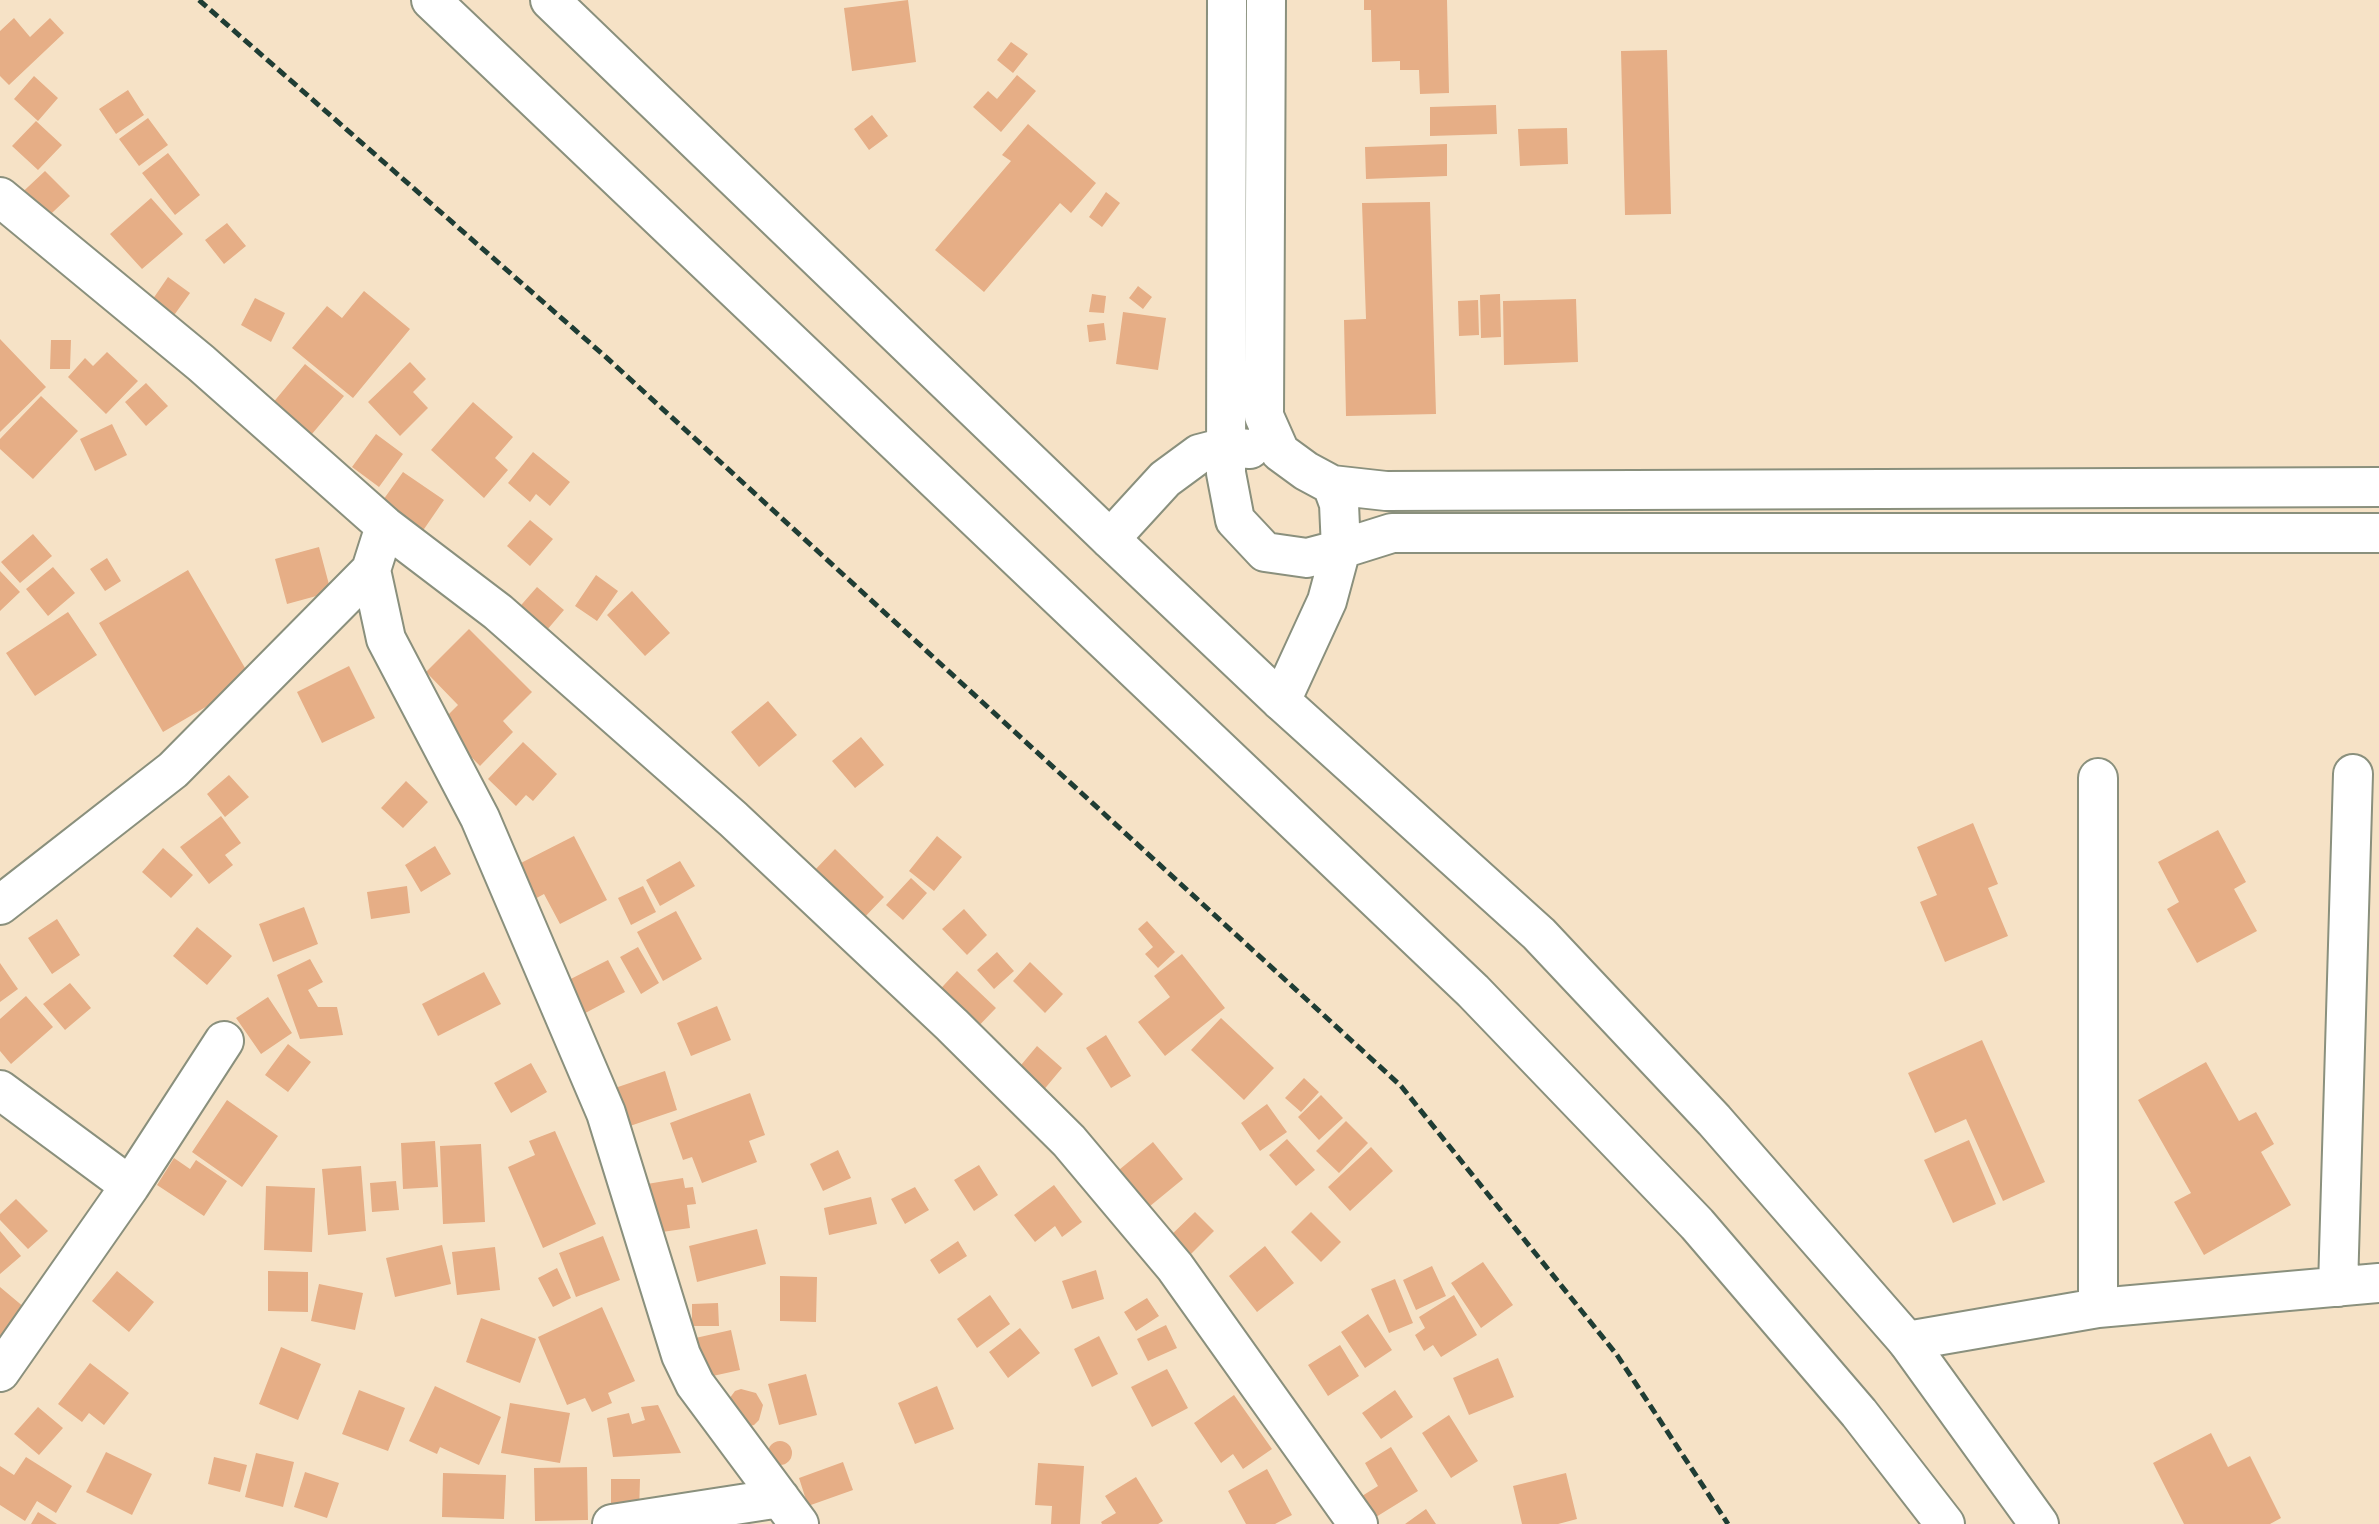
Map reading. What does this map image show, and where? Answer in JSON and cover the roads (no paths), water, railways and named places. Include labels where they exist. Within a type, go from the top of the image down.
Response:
[{"type":"main road","points":[[431,0],[1473,991],[1697,1224],[1859,1413],[1945,1524]]},
{"type":"main road","points":[[550,0],[1281,701],[1539,934],[1714,1120],[1907,1340],[2039,1524]]},
{"type":"main road","points":[[1227,0],[1226,473],[1235,520],[1265,552],[1307,558],[1392,533],[2379,533]]},
{"type":"main road","points":[[1266,0],[1264,416],[1280,452],[1306,471],[1332,485],[1386,491],[2379,487]]},
{"type":"main road","points":[[6,214],[201,363],[385,526],[498,612],[733,819],[952,1025],[1069,1141],[1175,1267],[1347,1521]]},
{"type":"main road","points":[[1110,539],[1165,479],[1199,454],[1226,447],[1280,452]]},
{"type":"main road","points":[[1281,701],[1326,601],[1341,550],[1339,504],[1332,485]]},
{"type":"main road","points":[[0,905],[173,769],[371,570],[385,526]]},
{"type":"main road","points":[[371,570],[386,639],[480,818],[607,1113],[645,1243],[685,1365],[695,1384],[790,1511]]},
{"type":"main road","points":[[2339,1287],[2353,774]]},
{"type":"main road","points":[[2098,778],[2098,1308]]},
{"type":"main road","points":[[0,1372],[130,1186],[224,1041]]},
{"type":"main road","points":[[0,1090],[130,1186]]},
{"type":"main road","points":[[1907,1340],[2098,1308],[2379,1283]]},
{"type":"main road","points":[[612,1524],[790,1511]]},
{"type":"railway","points":[[199,0],[607,358],[1401,1086],[1617,1355],[1728,1524]]}]
